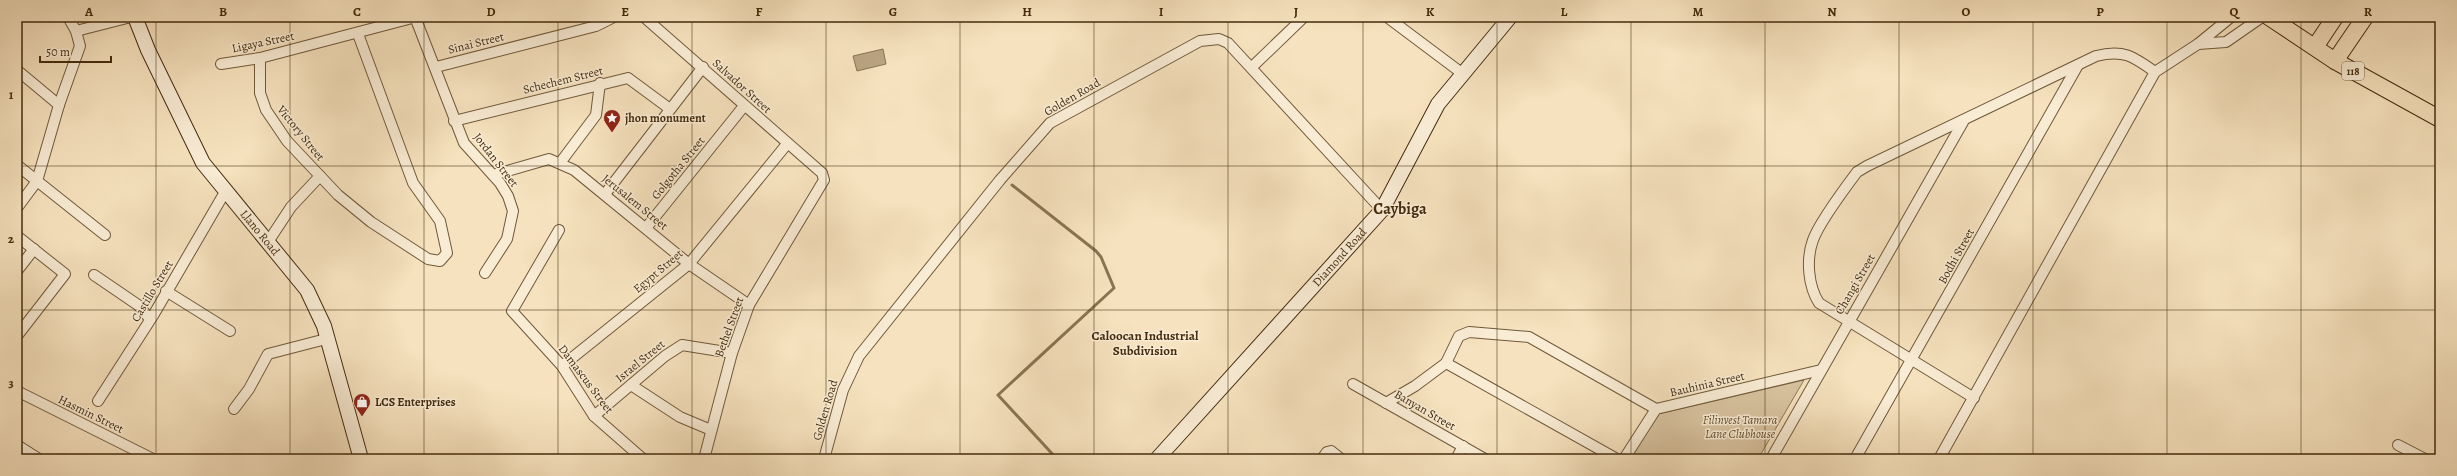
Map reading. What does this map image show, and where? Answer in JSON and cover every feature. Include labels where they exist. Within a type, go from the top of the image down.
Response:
[{"type":"main road","name":"Llano Road","points":[[135,17],[148,50],[203,163],[225,192],[307,290],[319,314],[361,459]]},
{"type":"main road","name":"Diamond Road","points":[[1157,459],[1382,210],[1438,104],[1510,17]]},
{"type":"main road","name":"118","points":[[2269,17],[2335,61],[2440,119]]},
{"type":"main road","points":[[2315,47],[2335,17]]},
{"type":"main road","points":[[2335,61],[2365,17]]},
{"type":"main road","points":[[2325,33],[2345,47]]},
{"type":"street","points":[[17,208],[37,181],[59,105],[80,46],[76,31],[68,17]]},
{"type":"street","points":[[76,31],[130,17]]},
{"type":"street","name":"Jordan Street","points":[[415,17],[436,67],[454,121],[464,142],[493,175],[508,196],[513,211],[507,239],[485,273]]},
{"type":"street","name":"Ligaya Street","points":[[221,64],[260,58],[358,34],[415,17]]},
{"type":"street","name":"Sinai Street","points":[[436,67],[596,26],[614,17]]},
{"type":"street","name":"Salvador Street","points":[[644,17],[703,67],[744,106],[822,173]]},
{"type":"street","points":[[1252,67],[1304,17]]},
{"type":"street","points":[[1387,17],[1463,74]]},
{"type":"street","points":[[1939,459],[2155,72],[2198,44],[2231,17]]},
{"type":"street","points":[[2198,44],[2226,42],[2262,17]]},
{"type":"street","name":"Victory Street","points":[[260,58],[260,93],[266,110],[288,141],[320,176],[349,204],[400,242],[428,259],[440,261],[444,259],[447,247],[440,221],[413,183],[358,34]]},
{"type":"street","name":"Golden Road","points":[[824,459],[843,390],[859,356],[1000,180],[1050,123],[1158,63],[1204,40],[1219,39],[1228,43],[1252,67],[1382,210]]},
{"type":"street","points":[[1974,398],[1819,303],[1813,294],[1810,282],[1810,257],[1813,240],[1857,172],[1963,122],[2096,56],[2116,52],[2135,58],[2155,72]]},
{"type":"street","name":"Bodhi Street","points":[[1855,459],[1913,360],[2078,65]]},
{"type":"street","points":[[605,194],[703,67]]},
{"type":"street","points":[[17,70],[59,105]]},
{"type":"street","name":"Schechem Street","points":[[454,121],[600,83],[628,78],[670,109]]},
{"type":"street","points":[[560,163],[596,116],[600,83]]},
{"type":"street","name":"Golgotha Street","points":[[646,228],[744,106]]},
{"type":"street","name":"Changi Street","points":[[1771,459],[1963,122]]},
{"type":"street","name":"Egypt Street","points":[[562,366],[689,264],[787,144]]},
{"type":"street","name":"Jerusalem Street","points":[[493,175],[550,158],[574,170],[689,264],[749,305]]},
{"type":"street","points":[[17,165],[105,235]]},
{"type":"street","name":"Bethel Street","points":[[704,459],[732,353],[749,305],[824,180],[822,173]]},
{"type":"street","points":[[268,242],[292,207],[320,176]]},
{"type":"street","name":"Castillo Street","points":[[98,401],[150,319],[225,192]]},
{"type":"street","name":"Damascus Street","points":[[559,230],[512,311],[562,366],[594,416],[643,459]]},
{"type":"street","points":[[17,236],[65,274],[17,336]]},
{"type":"street","points":[[17,271],[34,249]]},
{"type":"street","points":[[94,275],[138,305],[150,319]]},
{"type":"street","points":[[166,291],[230,331]]},
{"type":"street","points":[[1386,403],[1415,386],[1446,363],[1459,336],[1469,332],[1529,337],[1656,409]]},
{"type":"street","points":[[234,409],[249,389],[268,354],[326,339]]},
{"type":"street","name":"Israel Street","points":[[594,416],[682,345],[732,353]]},
{"type":"street","points":[[1446,363],[1617,459]]},
{"type":"street","name":"Bauhinia Street","points":[[1624,459],[1656,409],[1821,370]]},
{"type":"street","name":"Banyan Street","points":[[1353,384],[1485,459]]},
{"type":"street","points":[[631,385],[680,417],[711,430]]},
{"type":"street","name":"Hasmin Street","points":[[17,391],[153,459]]},
{"type":"street","points":[[17,445],[39,459]]},
{"type":"street","points":[[2398,445],[2412,456],[2425,459]]},
{"type":"street","points":[[1456,459],[1463,446]]},
{"type":"street","points":[[1322,459],[1327,452],[1337,455]]},
{"type":"green space","name":"Filinvest Tamara Lane Clubhouse","points":[[1804,380],[1758,459],[1629,459],[1654,415]]},
{"type":"shaded area","points":[[883,49],[886,64],[857,71],[853,56]]},
{"type":"waterway","points":[[1012,185],[1096,251],[1101,257],[1114,288],[998,395],[1057,459]]},
{"type":"place","name":"jhon monument","points":[[612,133]]},
{"type":"place","name":"LCS Enterprises","points":[[362,417]]},
{"type":"district","name":"Caybiga","points":[[1400,208]]},
{"type":"district","name":"Caloocan Industrial Subdivision","points":[[1145,342]]}]
